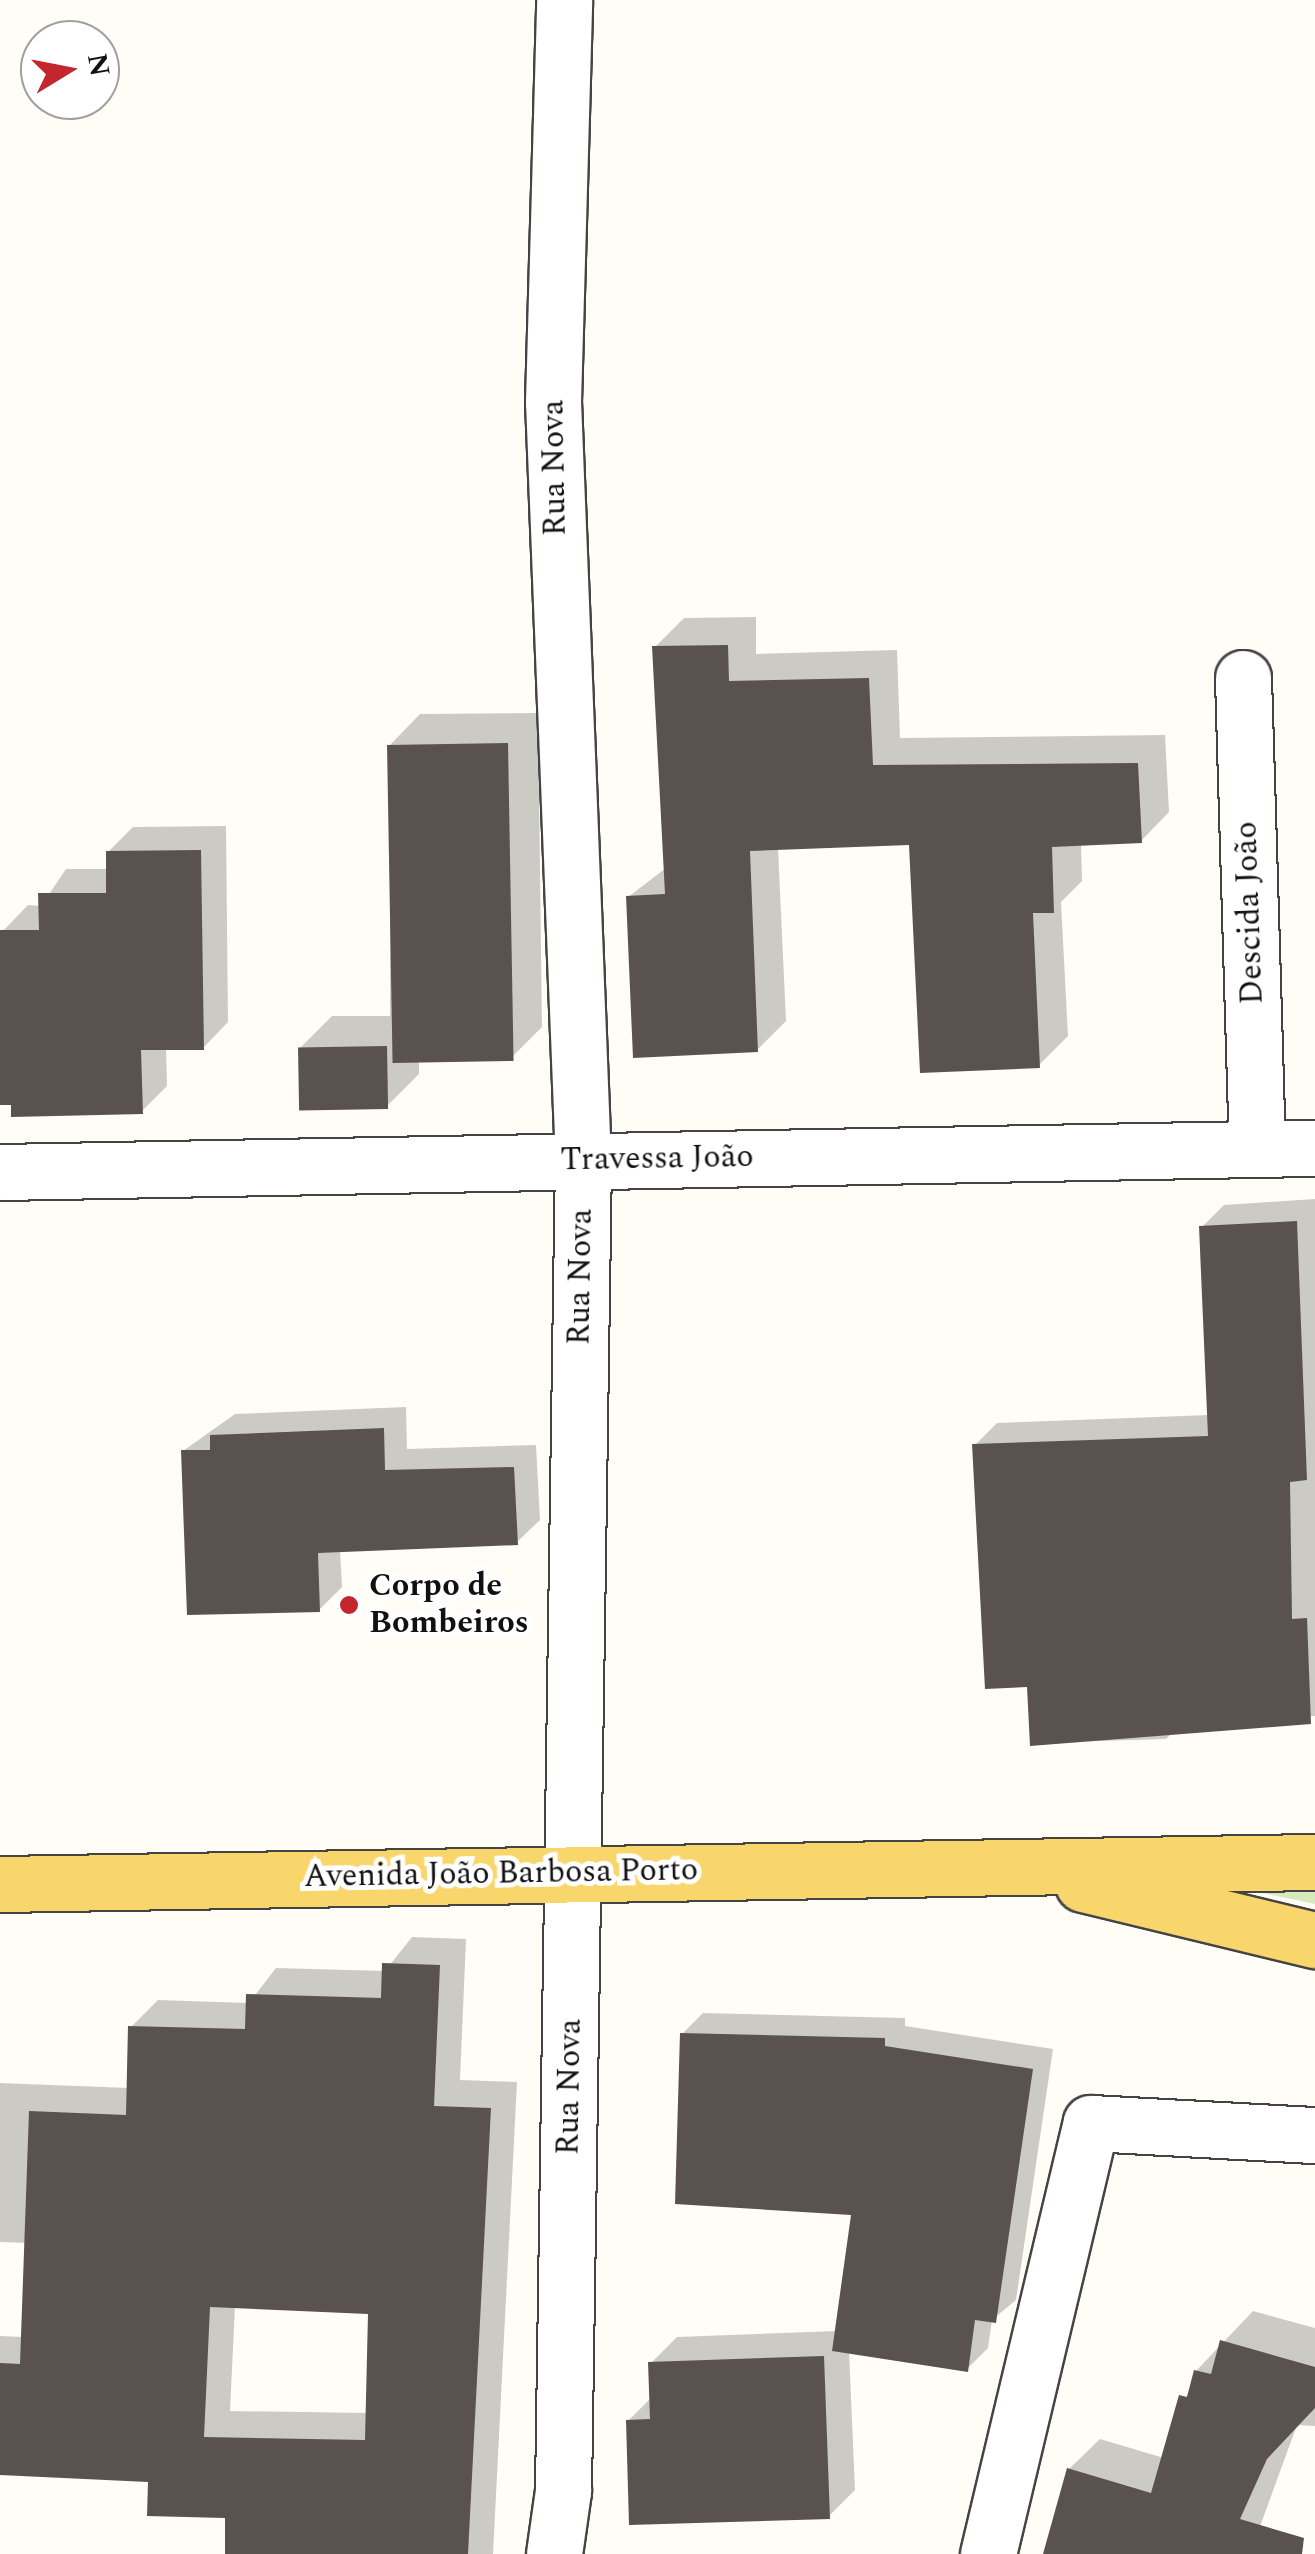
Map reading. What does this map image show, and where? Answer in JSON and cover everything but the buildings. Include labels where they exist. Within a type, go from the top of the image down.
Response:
[{"type":"main road","name":"Avenida João Barbosa Porto","points":[[0,1884],[1002,1864],[1315,1862]]},
{"type":"main road","name":"Avenida João Barbosa Porto","points":[[1002,1864],[1315,1940]]},
{"type":"street","name":"Rua Nova","points":[[554,2554],[574,1872],[583,1161],[553,402],[564,0]]},
{"type":"street","name":"Descida João","points":[[1242,678],[1257,1148]]},
{"type":"street","name":"Travessa João","points":[[0,1172],[1315,1148]]},
{"type":"street","points":[[988,2554],[1091,2123],[1315,2135]]},
{"type":"green space","points":[[1220,1884],[1315,1892],[1315,1904]]},
{"type":"place","name":"Corpo de Bombeiros","points":[[349,1605]]}]
